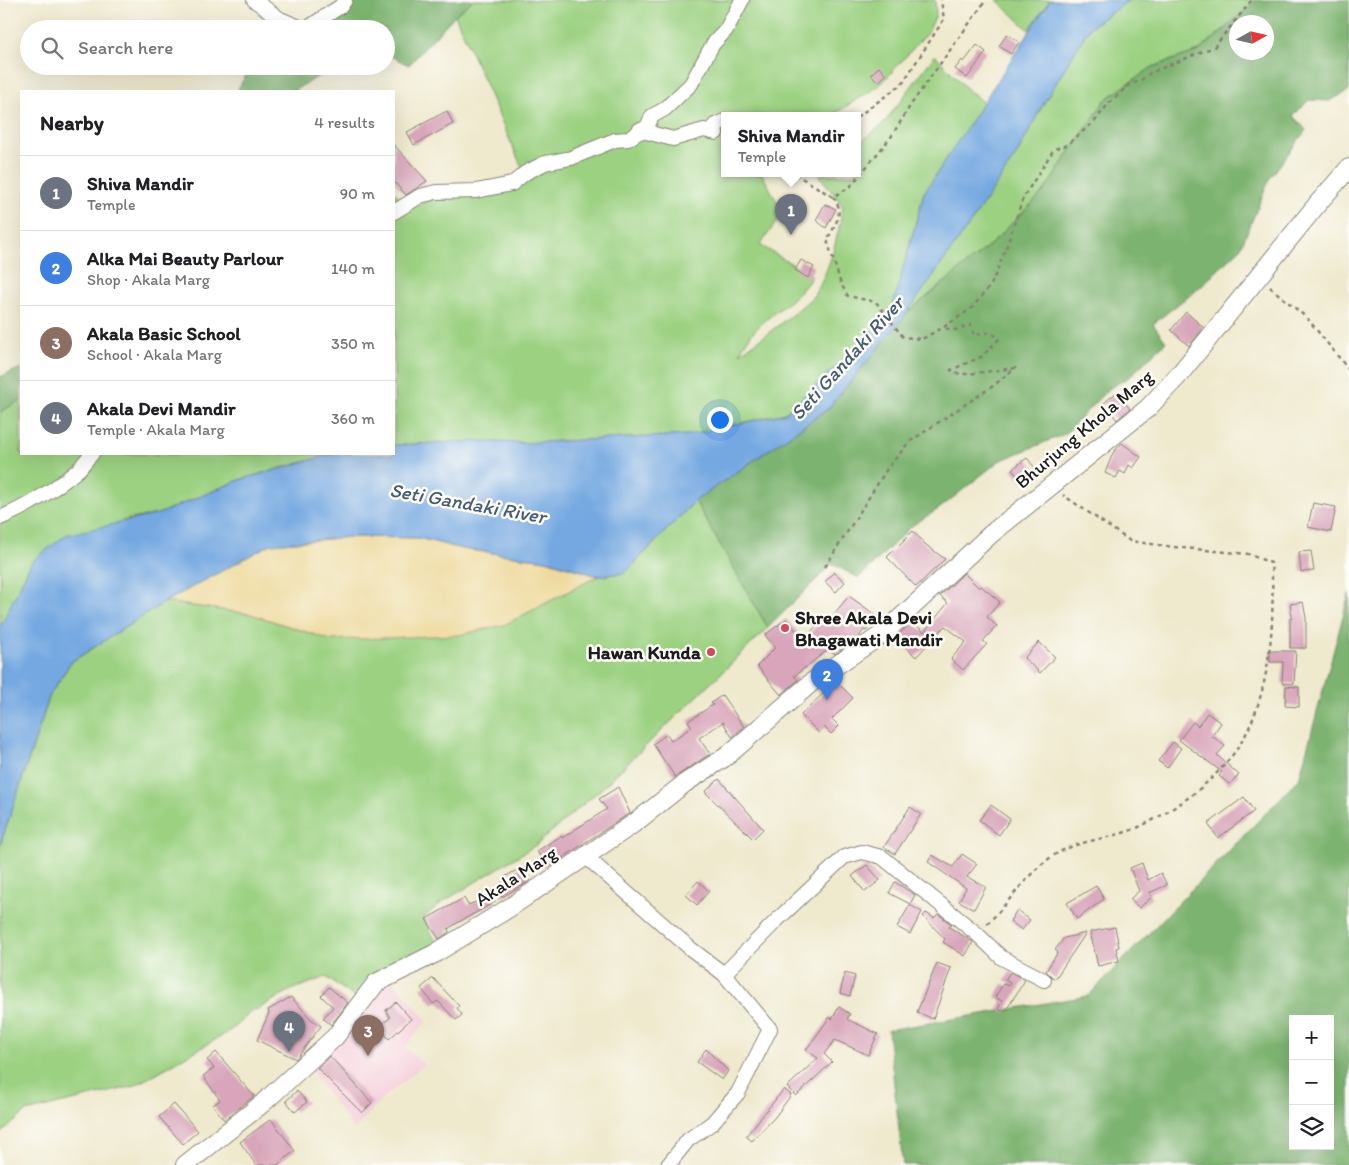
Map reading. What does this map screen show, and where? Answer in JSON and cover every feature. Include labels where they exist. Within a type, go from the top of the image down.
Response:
[{"type":"main road","name":"Bhurjung Khola Marg","points":[[884,633],[991,534],[1148,408],[1178,376],[1349,168]]},
{"type":"main road","name":"Akala Marg","points":[[185,1165],[263,1103],[335,1037],[376,983],[434,954],[509,908],[636,822],[685,783],[727,756],[812,682],[884,633]]},
{"type":"street","points":[[254,0],[282,20]]},
{"type":"street","points":[[319,20],[341,6],[345,0]]},
{"type":"street","points":[[395,211],[420,196],[436,192],[476,191],[512,184],[525,173],[545,162],[571,158],[615,140],[628,139],[647,126],[652,116],[665,109],[691,84],[713,44],[726,30],[742,0]]},
{"type":"street","points":[[639,130],[673,139],[704,130],[716,133],[715,125],[721,123]]},
{"type":"street","points":[[0,518],[15,512],[80,468],[91,455]]},
{"type":"street","points":[[724,974],[777,920],[844,857],[862,852],[882,857],[977,934],[1002,958],[1044,980]]},
{"type":"street","points":[[585,856],[691,949],[724,974],[770,1029],[738,1093],[712,1123],[688,1140],[668,1165]]},
{"type":"path","points":[[861,114],[902,84],[944,19],[941,0]]},
{"type":"path","points":[[861,174],[891,137],[912,103],[986,0]]},
{"type":"path","points":[[799,177],[833,197],[838,202],[839,217],[827,240],[840,284],[848,296],[876,302],[904,337],[922,339],[971,309],[991,285],[1005,252],[1023,198],[1054,149],[1067,144],[1080,130],[1095,121],[1109,103],[1130,84],[1140,81],[1150,73],[1214,47],[1252,0]]},
{"type":"path","points":[[833,197],[850,187],[858,177]]},
{"type":"path","points":[[1256,279],[1274,289],[1307,318],[1349,370]]},
{"type":"path","points":[[825,567],[887,469],[909,442],[992,386],[1015,368],[968,374],[954,373],[951,370],[981,357],[999,339],[993,332],[974,335],[970,326],[956,330],[942,328]]},
{"type":"path","points":[[977,934],[1002,910],[1030,876],[1056,854],[1138,827],[1183,802],[1209,780],[1235,753],[1254,717],[1262,692],[1274,595],[1271,563],[1248,554],[1174,548],[1130,541],[1050,486]]},
{"type":"shaded area","points":[[391,979],[427,1020],[405,1047],[424,1065],[384,1097],[354,1130],[311,1070]]},
{"type":"green space","points":[[352,0],[473,0],[455,15],[409,65],[395,58],[395,20],[334,20],[344,14]]},
{"type":"green space","points":[[473,0],[935,0],[936,15],[928,32],[880,85],[837,112],[721,112],[721,177],[764,177],[783,213],[760,245],[812,276],[795,296],[755,330],[740,353],[780,324],[815,294],[830,262],[843,206],[821,177],[861,177],[861,142],[884,123],[935,55],[964,86],[984,103],[924,193],[893,305],[863,341],[785,413],[689,435],[521,443],[478,441],[395,445],[395,193],[412,209],[430,199],[527,179],[455,15]]},
{"type":"green space","points":[[997,0],[1050,0],[1029,30]]},
{"type":"green space","points":[[1129,0],[1258,0],[1240,15],[1229,15],[1229,25],[1198,51],[1152,67],[1069,152],[1044,191],[991,244],[907,313],[1017,154],[1041,108],[1089,28]]},
{"type":"green space","points":[[1258,0],[1349,0],[1349,91],[1329,101],[1309,100],[1293,116],[1306,130],[1270,178],[1240,249],[1201,286],[1153,324],[1166,342],[1129,377],[1108,389],[1065,434],[999,461],[940,508],[913,525],[859,578],[832,564],[768,628],[695,501],[828,409],[907,313],[991,244],[1044,191],[1105,100],[1152,67],[1199,51],[1229,25],[1229,60],[1274,60],[1274,15],[1241,15]]},
{"type":"green space","points":[[246,75],[321,75],[295,90],[238,90]]},
{"type":"green space","points":[[20,368],[20,401],[0,412],[0,377]]},
{"type":"green space","points":[[20,401],[20,455],[328,455],[242,479],[158,514],[120,521],[0,627],[0,412]]},
{"type":"green space","points":[[695,501],[768,628],[601,789],[536,845],[441,903],[423,918],[438,945],[357,999],[326,977],[291,990],[249,1014],[227,1033],[134,1086],[26,1112],[0,1134],[0,846],[50,695],[71,662],[165,602],[251,614],[331,640],[504,625],[598,576],[625,573]]},
{"type":"green space","points":[[1349,594],[1349,1165],[903,1165],[888,1030],[1088,996],[1299,779]]},
{"type":"sand","points":[[350,537],[419,538],[462,549],[546,560],[598,576],[504,625],[459,635],[331,640],[251,614],[165,602],[271,544]]},
{"type":"water","name":"Seti Gandaki River","points":[[1050,0],[1129,0],[1089,28],[1041,108],[1017,154],[974,218],[907,313],[828,409],[695,501],[625,573],[598,576],[546,560],[462,549],[419,538],[350,537],[271,544],[165,602],[71,662],[50,695],[0,846],[0,627],[32,561],[66,535],[158,514],[242,479],[328,455],[395,455],[395,445],[478,441],[521,443],[689,435],[786,413],[863,341],[893,305],[924,193]]},
{"type":"building","points":[[1007,34],[1019,42],[1011,54],[999,46]]},
{"type":"building","points":[[977,45],[986,52],[967,78],[955,69],[962,60],[964,62]]},
{"type":"building","points":[[879,67],[886,75],[878,82],[871,74]]},
{"type":"building","points":[[447,111],[453,124],[414,145],[407,132]]},
{"type":"building","points":[[395,146],[427,181],[406,195],[395,183]]},
{"type":"building","points":[[825,204],[836,209],[826,228],[816,220]]},
{"type":"building","points":[[801,260],[814,267],[808,278],[795,270]]},
{"type":"building","points":[[1186,312],[1204,328],[1189,346],[1171,330]]},
{"type":"building","points":[[1117,392],[1130,409],[1117,420],[1104,403]]},
{"type":"building","points":[[1122,443],[1141,457],[1133,468],[1129,465],[1125,474],[1120,471],[1116,478],[1105,473],[1113,453]]},
{"type":"building","points":[[1027,458],[1038,472],[1023,483],[1012,469]]},
{"type":"building","points":[[1313,503],[1336,507],[1331,532],[1308,527]]},
{"type":"building","points":[[913,531],[926,545],[945,559],[916,587],[887,557]]},
{"type":"building","points":[[1311,551],[1314,571],[1301,572],[1299,552]]},
{"type":"building","points":[[834,572],[845,582],[836,592],[825,582]]},
{"type":"building","points":[[964,573],[979,588],[981,586],[1000,602],[987,617],[997,626],[983,641],[987,644],[963,670],[951,659],[966,642],[945,626],[916,657],[896,638],[912,621],[924,632],[948,603],[940,596]]},
{"type":"building","points":[[849,596],[877,616],[858,638],[835,654],[829,649],[794,676],[798,680],[781,695],[757,666],[775,648],[765,635],[786,619],[804,640],[823,618],[827,622]]},
{"type":"building","points":[[1303,602],[1306,618],[1306,648],[1290,648],[1290,618],[1292,618],[1290,604]]},
{"type":"building","points":[[1039,642],[1055,657],[1040,673],[1024,658]]},
{"type":"building","points":[[1270,651],[1296,651],[1294,684],[1282,683],[1283,662],[1270,662]]},
{"type":"building","points":[[836,681],[853,698],[832,719],[839,726],[831,734],[824,727],[819,733],[801,715]]},
{"type":"building","points":[[1286,686],[1299,687],[1299,707],[1285,706]]},
{"type":"building","points":[[722,695],[744,727],[732,737],[723,722],[699,738],[710,754],[675,777],[653,744],[667,734],[671,741],[692,727],[688,721],[713,705],[711,703]]},
{"type":"building","points":[[1207,713],[1221,723],[1212,736],[1225,746],[1217,755],[1239,775],[1229,784],[1219,776],[1222,772],[1179,740],[1193,722],[1198,726]]},
{"type":"building","points":[[1173,742],[1181,748],[1167,768],[1158,761]]},
{"type":"building","points":[[719,779],[763,829],[753,839],[705,792]]},
{"type":"building","points":[[618,787],[630,813],[547,868],[537,851],[561,836],[562,838],[607,809],[599,799]]},
{"type":"building","points":[[1244,797],[1254,811],[1218,838],[1208,824]]},
{"type":"building","points":[[991,805],[1010,819],[999,835],[979,820]]},
{"type":"building","points":[[910,807],[921,814],[895,854],[884,847]]},
{"type":"building","points":[[962,854],[977,864],[967,877],[986,887],[974,909],[959,901],[966,888],[928,862],[932,855],[953,867]]},
{"type":"building","points":[[1142,863],[1148,880],[1161,873],[1167,885],[1149,893],[1152,897],[1139,908],[1130,899],[1139,891],[1130,868]]},
{"type":"building","points":[[867,865],[880,880],[865,892],[852,876]]},
{"type":"building","points":[[522,867],[530,881],[502,897],[497,886],[507,880],[505,877]]},
{"type":"building","points":[[698,881],[709,891],[697,905],[686,895]]},
{"type":"building","points":[[895,882],[915,895],[910,904],[889,893]]},
{"type":"building","points":[[1096,886],[1104,899],[1077,919],[1067,903]]},
{"type":"building","points":[[492,896],[495,902],[457,923],[439,939],[426,919],[464,898],[468,905]]},
{"type":"building","points":[[910,905],[922,912],[910,934],[897,927]]},
{"type":"building","points":[[1017,910],[1030,920],[1022,930],[1010,921]]},
{"type":"building","points":[[926,913],[934,918],[938,914],[952,925],[949,927],[973,942],[965,956],[943,942],[945,939],[923,916]]},
{"type":"building","points":[[1115,927],[1119,947],[1116,948],[1119,961],[1098,966],[1090,932]]},
{"type":"building","points":[[1086,933],[1055,979],[1052,977],[1046,971],[1058,952],[1055,950],[1064,938]]},
{"type":"building","points":[[937,963],[951,968],[933,1019],[917,1012]]},
{"type":"building","points":[[1010,972],[1025,980],[1005,1012],[998,1009],[1002,1001],[995,997],[1003,984],[1009,986],[1010,983],[1005,980]]},
{"type":"building","points":[[845,973],[855,976],[850,996],[840,993]]},
{"type":"building","points":[[433,978],[459,1006],[457,1008],[462,1015],[456,1020],[438,1001],[433,1004],[421,988]]},
{"type":"building","points":[[329,987],[348,1003],[331,1025],[323,1018],[333,1007],[321,996]]},
{"type":"building","points":[[291,997],[311,1019],[321,1026],[296,1059],[257,1040],[269,1013],[268,1010]]},
{"type":"building","points":[[396,1002],[411,1019],[389,1039],[379,1026],[390,1018],[386,1010]]},
{"type":"building","points":[[839,1007],[850,1014],[847,1019],[878,1034],[868,1055],[835,1040],[824,1054],[832,1062],[796,1096],[787,1087],[818,1058],[806,1050],[830,1017],[832,1019]]},
{"type":"building","points":[[706,1049],[728,1071],[722,1080],[697,1062]]},
{"type":"building","points":[[216,1052],[254,1096],[224,1120],[213,1105],[220,1100],[203,1076],[214,1068],[207,1060]]},
{"type":"building","points":[[330,1056],[372,1103],[362,1113],[317,1068]]},
{"type":"building","points":[[784,1089],[791,1095],[775,1117],[752,1141],[746,1136]]},
{"type":"building","points":[[297,1091],[307,1102],[295,1112],[286,1101]]},
{"type":"building","points":[[174,1104],[198,1131],[183,1144],[159,1117]]},
{"type":"building","points":[[271,1119],[295,1151],[277,1165],[256,1165],[240,1142]]},
{"type":"place","name":"Shiva Mandir","points":[[791,235]]},
{"type":"place","name":"Shree Akala Devi Bhagawati Mandir","points":[[785,628]]},
{"type":"place","name":"Hawan Kunda","points":[[711,652]]},
{"type":"place","name":"Alka Mai Beauty Parlour","points":[[827,700]]},
{"type":"place","name":"Akala Devi Mandir","points":[[289,1052]]},
{"type":"place","name":"Akala Basic School","points":[[368,1056]]}]
